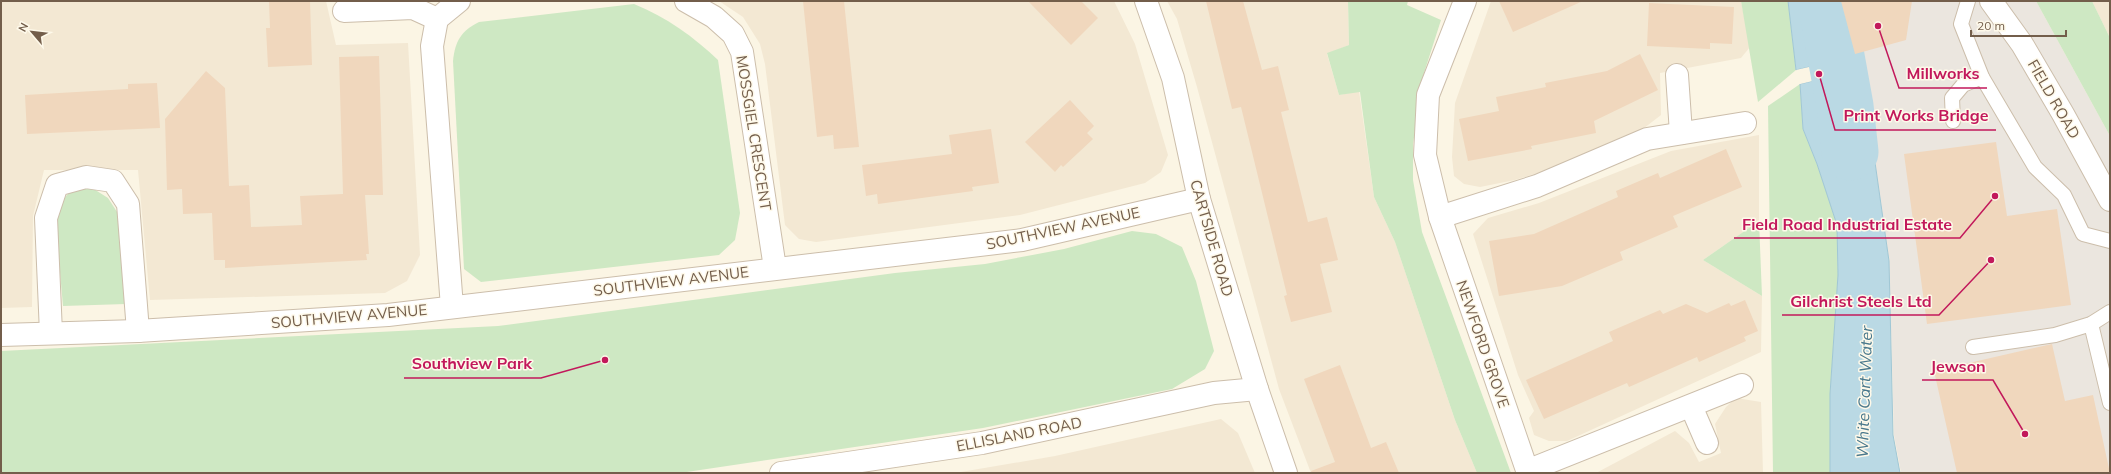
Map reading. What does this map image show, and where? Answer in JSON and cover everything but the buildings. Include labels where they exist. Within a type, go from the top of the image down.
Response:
[{"type":"street","points":[[452,307],[432,46],[437,19],[460,1]]},
{"type":"street","name":"MOSSGIEL CRESCENT","points":[[686,1],[714,17],[733,34],[742,52],[775,268]]},
{"type":"street","name":"CARTSIDE ROAD","points":[[1146,1],[1173,78],[1199,199],[1257,389],[1286,473]]},
{"type":"street","name":"NEWFORD GROVE","points":[[1465,1],[1428,95],[1425,155],[1440,216],[1527,472],[1742,385]]},
{"type":"street","name":"FIELD ROAD","points":[[1991,1],[2022,44],[2063,114],[2110,200]]},
{"type":"street","points":[[344,11],[413,8],[437,19]]},
{"type":"street","points":[[1677,76],[1681,133]]},
{"type":"street","points":[[1440,216],[1537,186],[1647,139],[1745,123]]},
{"type":"street","points":[[51,333],[46,218],[57,185],[86,177],[113,181],[128,204],[138,331]]},
{"type":"street","name":"SOUTHVIEW AVENUE","points":[[1,335],[138,331],[388,315],[775,268],[1022,240],[1199,199]]},
{"type":"street","name":"ELLISLAND ROAD","points":[[781,473],[982,443],[1214,393],[1257,389]]},
{"type":"street","points":[[1691,406],[1707,443]]},
{"type":"lane","points":[[1968,1],[1961,24],[1982,77],[2035,168],[2064,195],[2083,234],[2110,241]]},
{"type":"lane","points":[[1953,121],[1952,98],[1962,85],[1982,77]]},
{"type":"lane","points":[[1973,347],[2055,335],[2091,324],[2110,312]]},
{"type":"lane","points":[[2091,324],[2110,403]]},
{"type":"shaded area","points":[[1,1],[326,1],[336,45],[408,43],[420,255],[407,281],[385,293],[150,300],[138,170],[44,170],[33,216],[32,307],[1,308]]},
{"type":"shaded area","points":[[719,1],[1114,1],[1135,44],[1168,155],[1161,172],[1145,183],[1020,215],[816,242],[799,239],[785,225],[765,64],[760,44],[743,17]]},
{"type":"shaded area","points":[[1167,1],[1348,1],[1349,45],[1327,54],[1339,95],[1359,91],[1374,197],[1395,242],[1455,420],[1477,473],[1311,473],[1279,389],[1197,87],[1177,19]]},
{"type":"shaded area","points":[[1491,1],[1741,1],[1750,47],[1741,58],[1660,73],[1661,115],[1639,132],[1559,166],[1515,180],[1480,187],[1464,184],[1454,176],[1452,157],[1455,103]]},
{"type":"shaded area","points":[[1841,1],[2036,1],[2110,136],[2110,473],[1901,473],[1894,435],[1889,261],[1870,127],[1853,57],[1855,54]]},
{"type":"shaded area","points":[[2092,1],[2110,1],[2110,38]]},
{"type":"shaded area","points":[[1759,135],[1759,221],[1703,260],[1762,296],[1761,352],[1567,441],[1549,441],[1534,435],[1529,418],[1534,411],[1518,375],[1473,234],[1488,218],[1539,203],[1671,151]]},
{"type":"shaded area","points":[[1736,398],[1761,402],[1763,473],[1596,473],[1675,431],[1689,443],[1699,462],[1721,453],[1715,424],[1726,407]]},
{"type":"shaded area","points":[[1221,419],[1238,433],[1255,473],[955,473],[1055,456]]},
{"type":"green space","points":[[1348,1],[1408,1],[1407,5],[1441,20],[1424,73],[1413,144],[1413,180],[1422,232],[1511,473],[1477,473],[1455,420],[1395,242],[1374,197],[1360,92],[1339,95],[1327,53],[1349,45]]},
{"type":"green space","points":[[1741,1],[1788,1],[1796,70],[1758,102]]},
{"type":"green space","points":[[2036,1],[2092,1],[2110,38],[2110,136]]},
{"type":"green space","points":[[634,4],[646,9],[679,28],[718,60],[740,213],[735,240],[719,255],[481,282],[464,269],[453,61],[457,42],[463,33],[479,22]]},
{"type":"green space","points":[[1800,84],[1803,129],[1817,164],[1837,225],[1838,275],[1830,394],[1830,473],[1773,473],[1768,106]]},
{"type":"green space","points":[[76,186],[89,186],[108,198],[119,215],[126,304],[63,306],[55,216],[66,196]]},
{"type":"green space","points":[[1759,221],[1762,296],[1703,260]]},
{"type":"green space","points":[[1132,231],[1156,234],[1182,247],[1196,281],[1214,351],[1205,369],[1172,389],[983,428],[680,473],[1,473],[1,351],[498,326],[895,273],[985,264],[1064,249]]},
{"type":"water","points":[[1788,1],[1841,1],[1855,54],[1853,57],[1796,70]]},
{"type":"water","points":[[1858,70],[1870,127],[1889,261],[1893,435],[1900,473],[1830,473],[1830,394],[1838,275],[1837,225],[1817,164],[1803,129],[1800,84]]},
{"type":"pier","points":[[1853,57],[1854,59],[1797,72],[1796,70]]},
{"type":"pier","points":[[1857,68],[1858,70],[1799,83]]},
{"type":"waterway","name":"White Cart Water","points":[[1826,1],[1845,106],[1850,152]]},
{"type":"place","name":"Millworks","points":[[1878,26]]},
{"type":"place","name":"Print Works Bridge","points":[[1819,74]]},
{"type":"place","name":"Field Road Industrial Estate","points":[[1995,196]]},
{"type":"place","name":"Gilchrist Steels Ltd","points":[[1991,260]]},
{"type":"place","name":"Southview Park","points":[[605,360]]},
{"type":"place","name":"Jewson","points":[[2025,434]]}]
